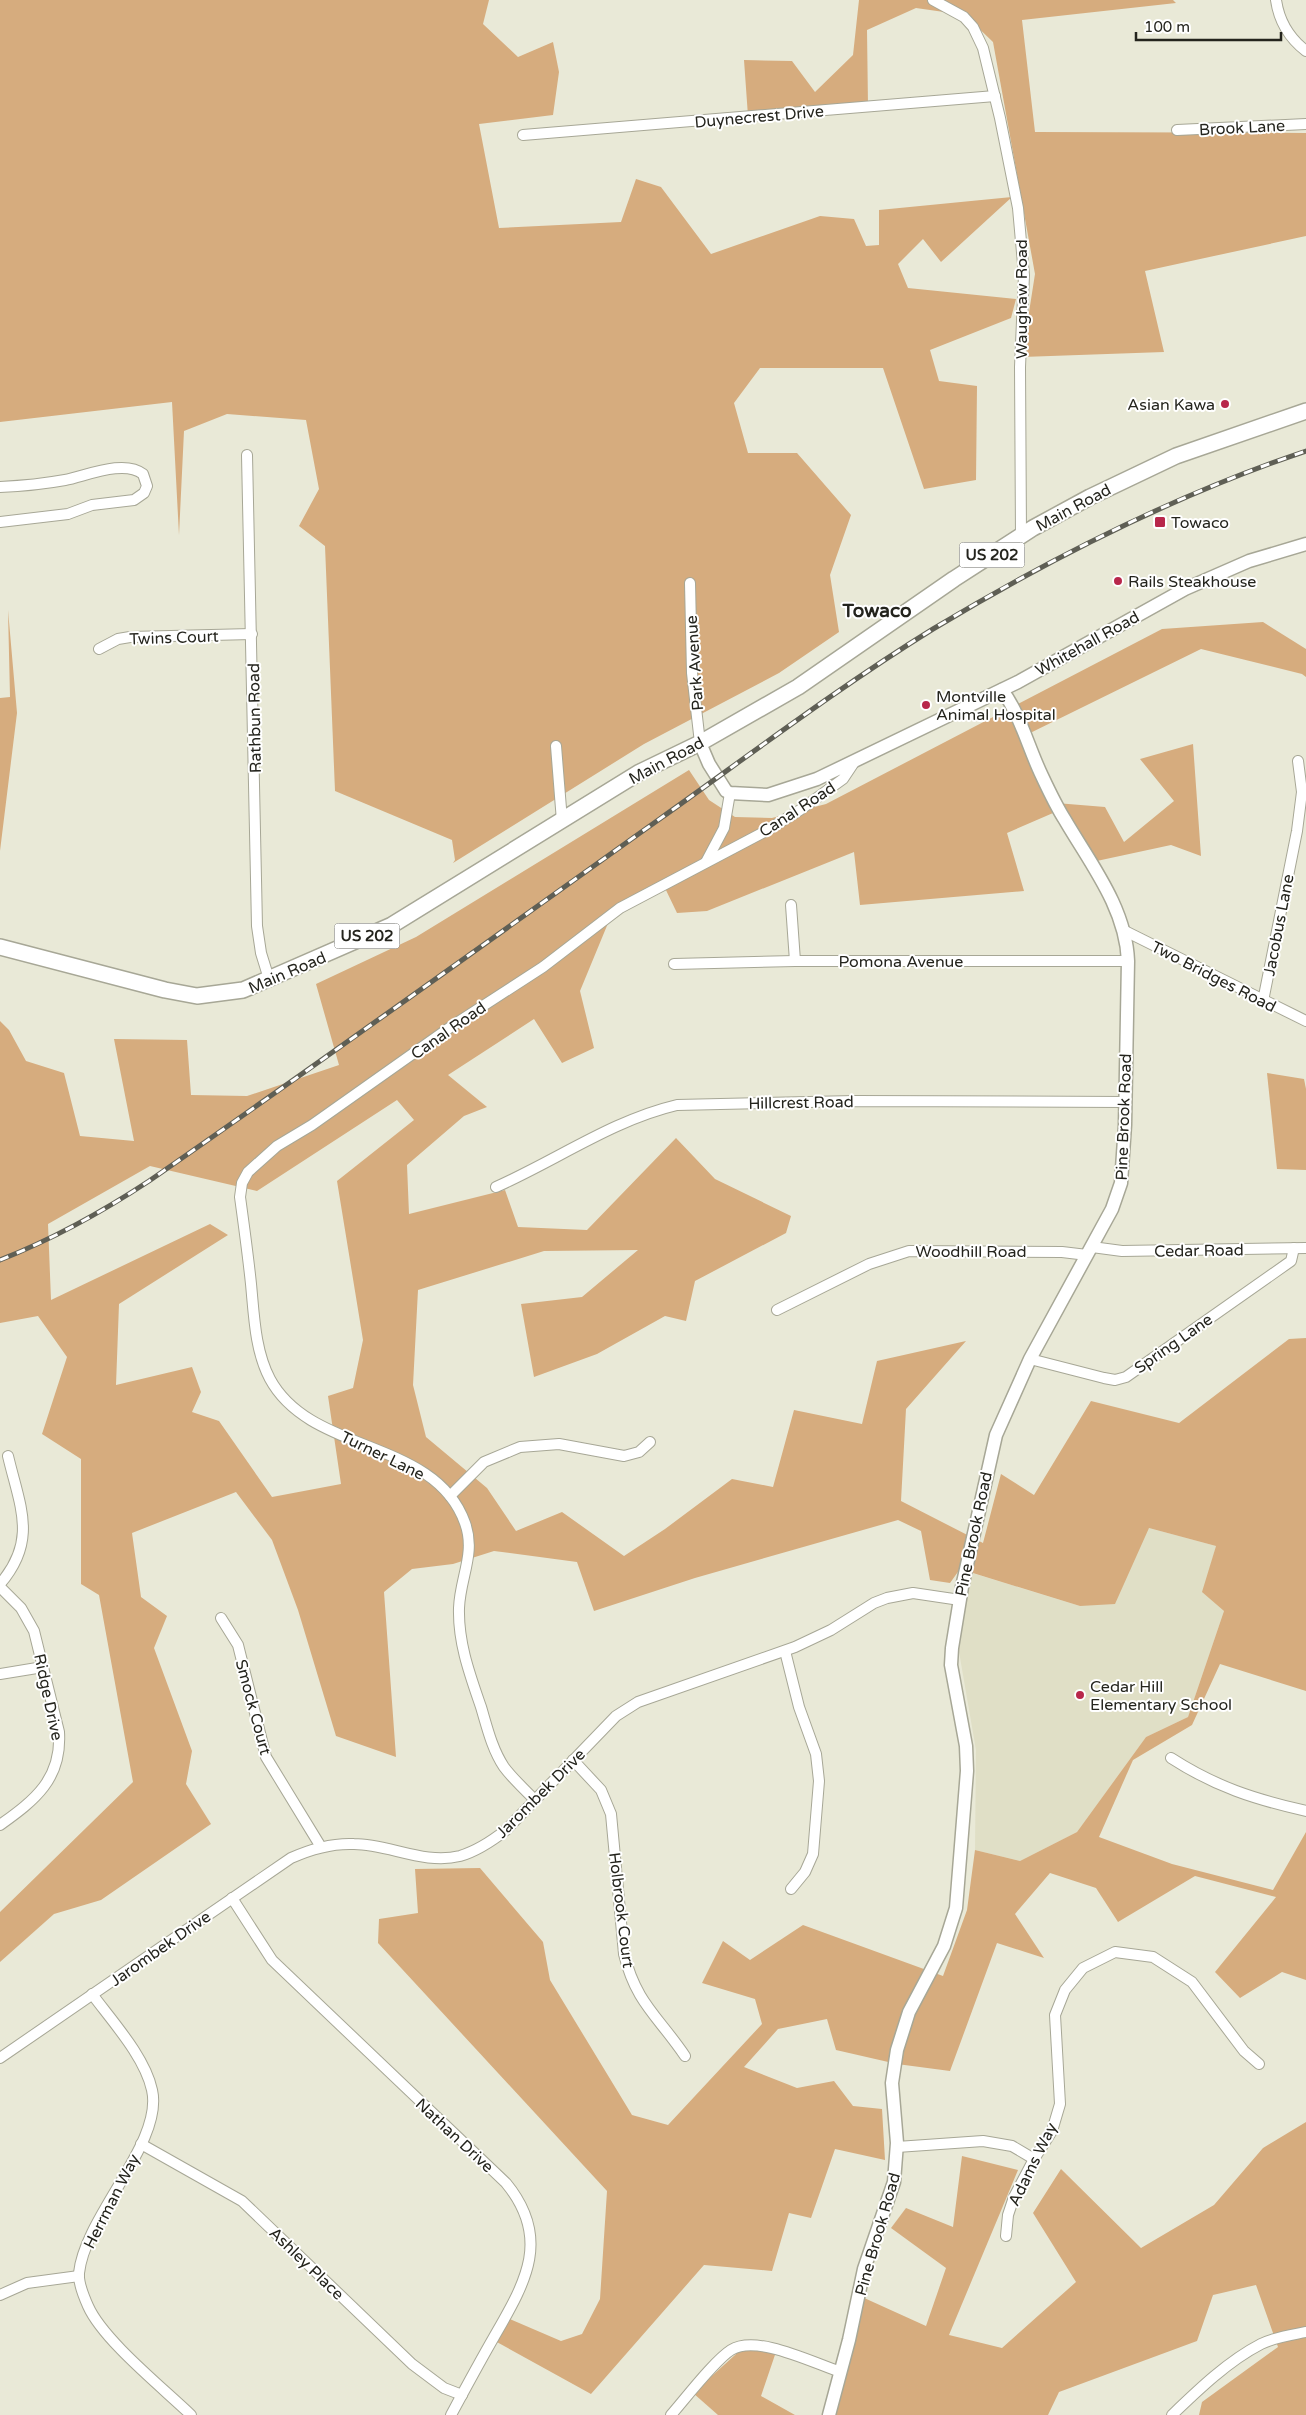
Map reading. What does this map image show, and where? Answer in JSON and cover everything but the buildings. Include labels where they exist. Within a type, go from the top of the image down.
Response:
[{"type":"main road","name":"Main Road","points":[[0,947],[165,990],[197,996],[243,990],[269,980],[392,925],[640,772],[700,743],[798,688],[954,579],[1021,536],[1090,497],[1158,464],[1213,441],[1306,411]]},
{"type":"street","name":"Waughaw Road","points":[[934,0],[964,17],[973,27],[983,48],[1018,208],[1023,245],[1020,416],[1021,536]]},
{"type":"street","points":[[1277,5],[1291,40],[1306,51]]},
{"type":"street","name":"Duynecrest Drive","points":[[523,135],[995,96]]},
{"type":"street","name":"Brook Lane","points":[[1177,130],[1306,124]]},
{"type":"street","name":"Rathbun Road","points":[[247,454],[257,926],[261,953],[269,980]]},
{"type":"street","points":[[0,488],[68,480],[99,471],[132,468],[143,474],[147,486],[144,493],[134,500],[92,505],[68,514],[0,522]]},
{"type":"street","name":"Whitehall Road","points":[[730,793],[768,795],[793,788],[855,761],[1002,690],[1185,589],[1249,561],[1306,544]]},
{"type":"street","name":"Park Avenue","points":[[690,583],[692,673],[700,743]]},
{"type":"street","name":"Twins Court","points":[[99,650],[118,639],[252,634]]},
{"type":"street","name":"Pine Brook Road","points":[[829,2415],[841,2372],[864,2269],[894,2182],[897,2147],[892,2083],[897,2050],[909,2012],[944,1946],[956,1908],[967,1771],[966,1746],[952,1664],[954,1631],[993,1444],[1003,1417],[1030,1359],[1090,1251],[1112,1208],[1121,1183],[1128,960],[1123,930],[1107,891],[1051,794],[1034,760],[1013,705],[1002,690]]},
{"type":"street","points":[[700,743],[709,764],[726,791],[730,793],[724,828],[705,862]]},
{"type":"street","points":[[556,746],[562,821]]},
{"type":"street","name":"Canal Road","points":[[245,1232],[240,1197],[242,1183],[248,1172],[277,1146],[312,1126],[452,1026],[543,967],[620,908],[766,831],[800,810],[843,779],[855,761]]},
{"type":"street","name":"Jacobus Lane","points":[[1263,1001],[1297,831],[1302,792],[1298,761]]},
{"type":"street","points":[[791,905],[794,961]]},
{"type":"street","name":"Two Bridges Road","points":[[1123,930],[1306,1021]]},
{"type":"street","name":"Pomona Avenue","points":[[674,964],[794,961],[1128,960]]},
{"type":"street","name":"Hillcrest Road","points":[[496,1187],[626,1122],[650,1112],[678,1105],[855,1101],[1125,1102]]},
{"type":"street","name":"Turner Lane","points":[[245,1232],[261,1355],[264,1368],[277,1390],[306,1418],[412,1466],[434,1480],[450,1496],[465,1523],[470,1549],[459,1606],[460,1640],[497,1755],[512,1777],[535,1800]]},
{"type":"street","name":"Spring Lane","points":[[1030,1359],[1104,1378],[1115,1380],[1126,1377],[1291,1261],[1294,1248]]},
{"type":"street","name":"Cedar Road","points":[[1090,1251],[1306,1248]]},
{"type":"street","name":"Woodhill Road","points":[[777,1310],[869,1264],[909,1251],[1090,1251]]},
{"type":"street","points":[[450,1496],[484,1462],[520,1446],[559,1444],[624,1456],[639,1452],[650,1442]]},
{"type":"street","points":[[0,1586],[16,1563],[24,1538],[23,1525],[8,1456]]},
{"type":"street","name":"Ridge Drive","points":[[0,1586],[28,1619],[34,1631],[59,1732],[60,1746],[56,1765],[35,1798],[0,1825]]},
{"type":"street","name":"Jarombek Drive","points":[[0,2058],[291,1858],[321,1847],[355,1844],[434,1858],[460,1856],[490,1842],[506,1830],[616,1716],[638,1702],[785,1650],[831,1630],[874,1603],[887,1598],[913,1593],[960,1600]]},
{"type":"street","name":"Smock Court","points":[[221,1618],[238,1645],[266,1757],[321,1847]]},
{"type":"street","points":[[785,1650],[799,1707],[816,1754],[818,1781],[813,1854],[805,1872],[791,1889]]},
{"type":"street","points":[[0,1674],[43,1667]]},
{"type":"street","points":[[1171,1758],[1200,1776],[1229,1790],[1306,1811]]},
{"type":"street","name":"Holbrook Court","points":[[573,1760],[601,1790],[611,1814],[624,1954],[634,1985],[651,2014],[673,2038],[685,2056]]},
{"type":"street","name":"Nathan Drive","points":[[232,1898],[272,1960],[506,2183],[521,2204],[530,2229],[532,2242],[526,2275],[451,2415]]},
{"type":"street","name":"Adams Way","points":[[1006,2236],[1008,2215],[1034,2159],[1052,2131],[1060,2104],[1055,2015],[1065,1990],[1083,1968],[1115,1952],[1153,1956],[1192,1982],[1244,2051],[1259,2064]]},
{"type":"street","name":"Herrman Way","points":[[79,2276],[88,2242],[151,2124],[153,2111],[153,2091],[149,2078],[92,1994]]},
{"type":"street","points":[[897,2147],[983,2141],[1012,2146],[1034,2159]]},
{"type":"street","name":"Ashley Place","points":[[141,2144],[242,2202],[418,2368],[444,2388],[462,2395]]},
{"type":"street","points":[[0,2294],[27,2283],[79,2276],[88,2305],[109,2337],[191,2415]]},
{"type":"street","points":[[1172,2415],[1222,2372],[1250,2351],[1274,2339],[1306,2332]]},
{"type":"street","points":[[671,2415],[726,2354],[743,2345],[763,2346],[841,2372]]},
{"type":"shaded area","points":[[0,0],[489,0],[483,24],[518,57],[553,42],[559,72],[553,115],[479,124],[499,228],[621,222],[636,179],[661,187],[711,254],[820,216],[854,219],[866,246],[879,245],[879,210],[1012,197],[941,262],[923,239],[898,264],[908,288],[1016,299],[1011,318],[930,350],[939,381],[977,386],[976,480],[924,489],[883,368],[760,368],[734,403],[748,453],[797,453],[851,515],[830,575],[839,632],[779,673],[644,744],[453,863],[455,860],[452,840],[335,791],[325,546],[299,526],[319,489],[306,420],[227,414],[184,431],[179,535],[172,402],[0,422]]},
{"type":"shaded area","points":[[859,0],[931,0],[942,6],[945,0],[1173,0],[1176,3],[1022,20],[1035,132],[1306,133],[1306,236],[1145,271],[1164,352],[1022,357],[1035,274],[993,42],[965,15],[916,8],[867,30],[868,106],[748,116],[744,60],[792,61],[815,92],[853,55]]},
{"type":"shaded area","points":[[8,610],[17,713],[0,851],[0,698],[10,697]]},
{"type":"shaded area","points":[[1263,622],[1306,649],[1306,677],[1302,674],[1201,649],[1022,737],[1056,803],[1105,807],[1124,842],[1174,801],[1140,759],[1193,744],[1201,856],[1171,845],[1092,862],[1060,810],[1007,833],[1024,891],[860,905],[854,852],[707,911],[677,913],[664,886],[611,916],[580,991],[594,1048],[562,1063],[534,1019],[448,1075],[487,1107],[464,1116],[407,1165],[409,1214],[505,1190],[518,1227],[587,1230],[676,1138],[715,1179],[791,1216],[786,1233],[695,1281],[686,1321],[665,1316],[597,1354],[534,1377],[521,1304],[582,1297],[638,1250],[544,1251],[418,1290],[413,1385],[426,1437],[487,1488],[516,1531],[562,1512],[624,1556],[665,1529],[732,1479],[773,1487],[794,1410],[862,1424],[877,1361],[966,1341],[906,1409],[901,1501],[983,1543],[1001,1474],[1034,1495],[1091,1401],[1179,1423],[1289,1339],[1306,1338],[1306,1691],[1220,1664],[1192,1725],[1133,1760],[1099,1837],[1172,1864],[1273,1890],[1306,1832],[1306,1980],[1282,1972],[1240,1998],[1215,1972],[1276,1897],[1195,1876],[1118,1922],[1096,1888],[1050,1873],[1015,1914],[1044,1958],[997,1943],[950,2071],[897,2064],[836,2050],[827,2019],[778,2029],[744,2067],[797,2088],[834,2081],[853,2106],[882,2109],[885,2160],[835,2149],[811,2218],[789,2213],[772,2271],[704,2265],[591,2394],[495,2341],[505,2317],[561,2341],[582,2334],[600,2299],[607,2191],[378,1943],[379,1919],[418,1913],[415,1869],[480,1868],[543,1942],[550,1980],[632,2115],[668,2125],[762,2024],[755,1999],[702,1983],[723,1941],[750,1960],[803,1925],[943,1976],[967,1910],[975,1850],[1020,1861],[1077,1832],[1146,1737],[1188,1717],[1224,1611],[1202,1592],[1216,1546],[1149,1528],[1115,1604],[1080,1606],[960,1569],[950,1583],[930,1580],[921,1531],[898,1520],[695,1578],[594,1611],[577,1562],[494,1551],[453,1564],[412,1569],[384,1592],[396,1757],[336,1736],[298,1610],[272,1540],[236,1492],[132,1533],[141,1597],[167,1616],[154,1648],[192,1751],[186,1784],[211,1824],[101,1900],[54,1914],[0,1962],[0,1912],[133,1782],[99,1595],[81,1584],[81,1459],[42,1434],[67,1357],[38,1316],[0,1323],[0,1021],[9,1030],[26,1061],[64,1073],[80,1136],[134,1141],[114,1039],[187,1040],[191,1095],[247,1096],[339,1065],[316,984],[416,937],[689,770],[709,800],[735,817],[772,818],[826,804],[1162,629]],"holes":[[[397,1100],[414,1120],[337,1181],[363,1340],[353,1388],[328,1396],[341,1484],[272,1497],[219,1421],[192,1412],[201,1392],[192,1367],[116,1385],[119,1304],[228,1235],[210,1224],[51,1300],[48,1224],[150,1166],[257,1191]]]},
{"type":"shaded area","points":[[1267,1073],[1304,1079],[1306,1089],[1306,1170],[1277,1169]]},
{"type":"shaded area","name":"Cedar Hill Elementary School","points":[[1149,1528],[1216,1546],[1203,1592],[1224,1611],[1188,1717],[1146,1737],[1077,1832],[1020,1861],[975,1850],[976,1750],[958,1646],[972,1573],[1080,1606]]},
{"type":"shaded area","points":[[1306,2122],[1306,2415],[1199,2415],[1202,2402],[1278,2347],[1256,2285],[1213,2295],[1197,2341],[1059,2392],[1048,2415],[832,2415],[862,2297],[926,2326],[946,2268],[891,2228],[906,2208],[953,2227],[962,2156],[1018,2170],[949,2335],[1002,2348],[1076,2282],[1033,2213],[1061,2169],[1141,2248],[1214,2205],[1263,2148]]},
{"type":"shaded area","points":[[745,2346],[777,2349],[761,2396],[795,2415],[718,2415],[693,2393]]},
{"type":"railway","points":[[0,1260],[77,1224],[149,1181],[796,721],[933,629],[1023,577],[1115,530],[1209,487],[1306,451]]},
{"type":"place","name":"Asian Kawa","points":[[1225,404]]},
{"type":"place","name":"Towaco","points":[[1160,522]]},
{"type":"place","name":"Rails Steakhouse","points":[[1118,581]]},
{"type":"place","name":"Montville Animal Hospital","points":[[926,705]]},
{"type":"place","name":"Cedar Hill Elementary School","points":[[1080,1695]]},
{"type":"district","name":"Towaco","points":[[877,610]]}]
